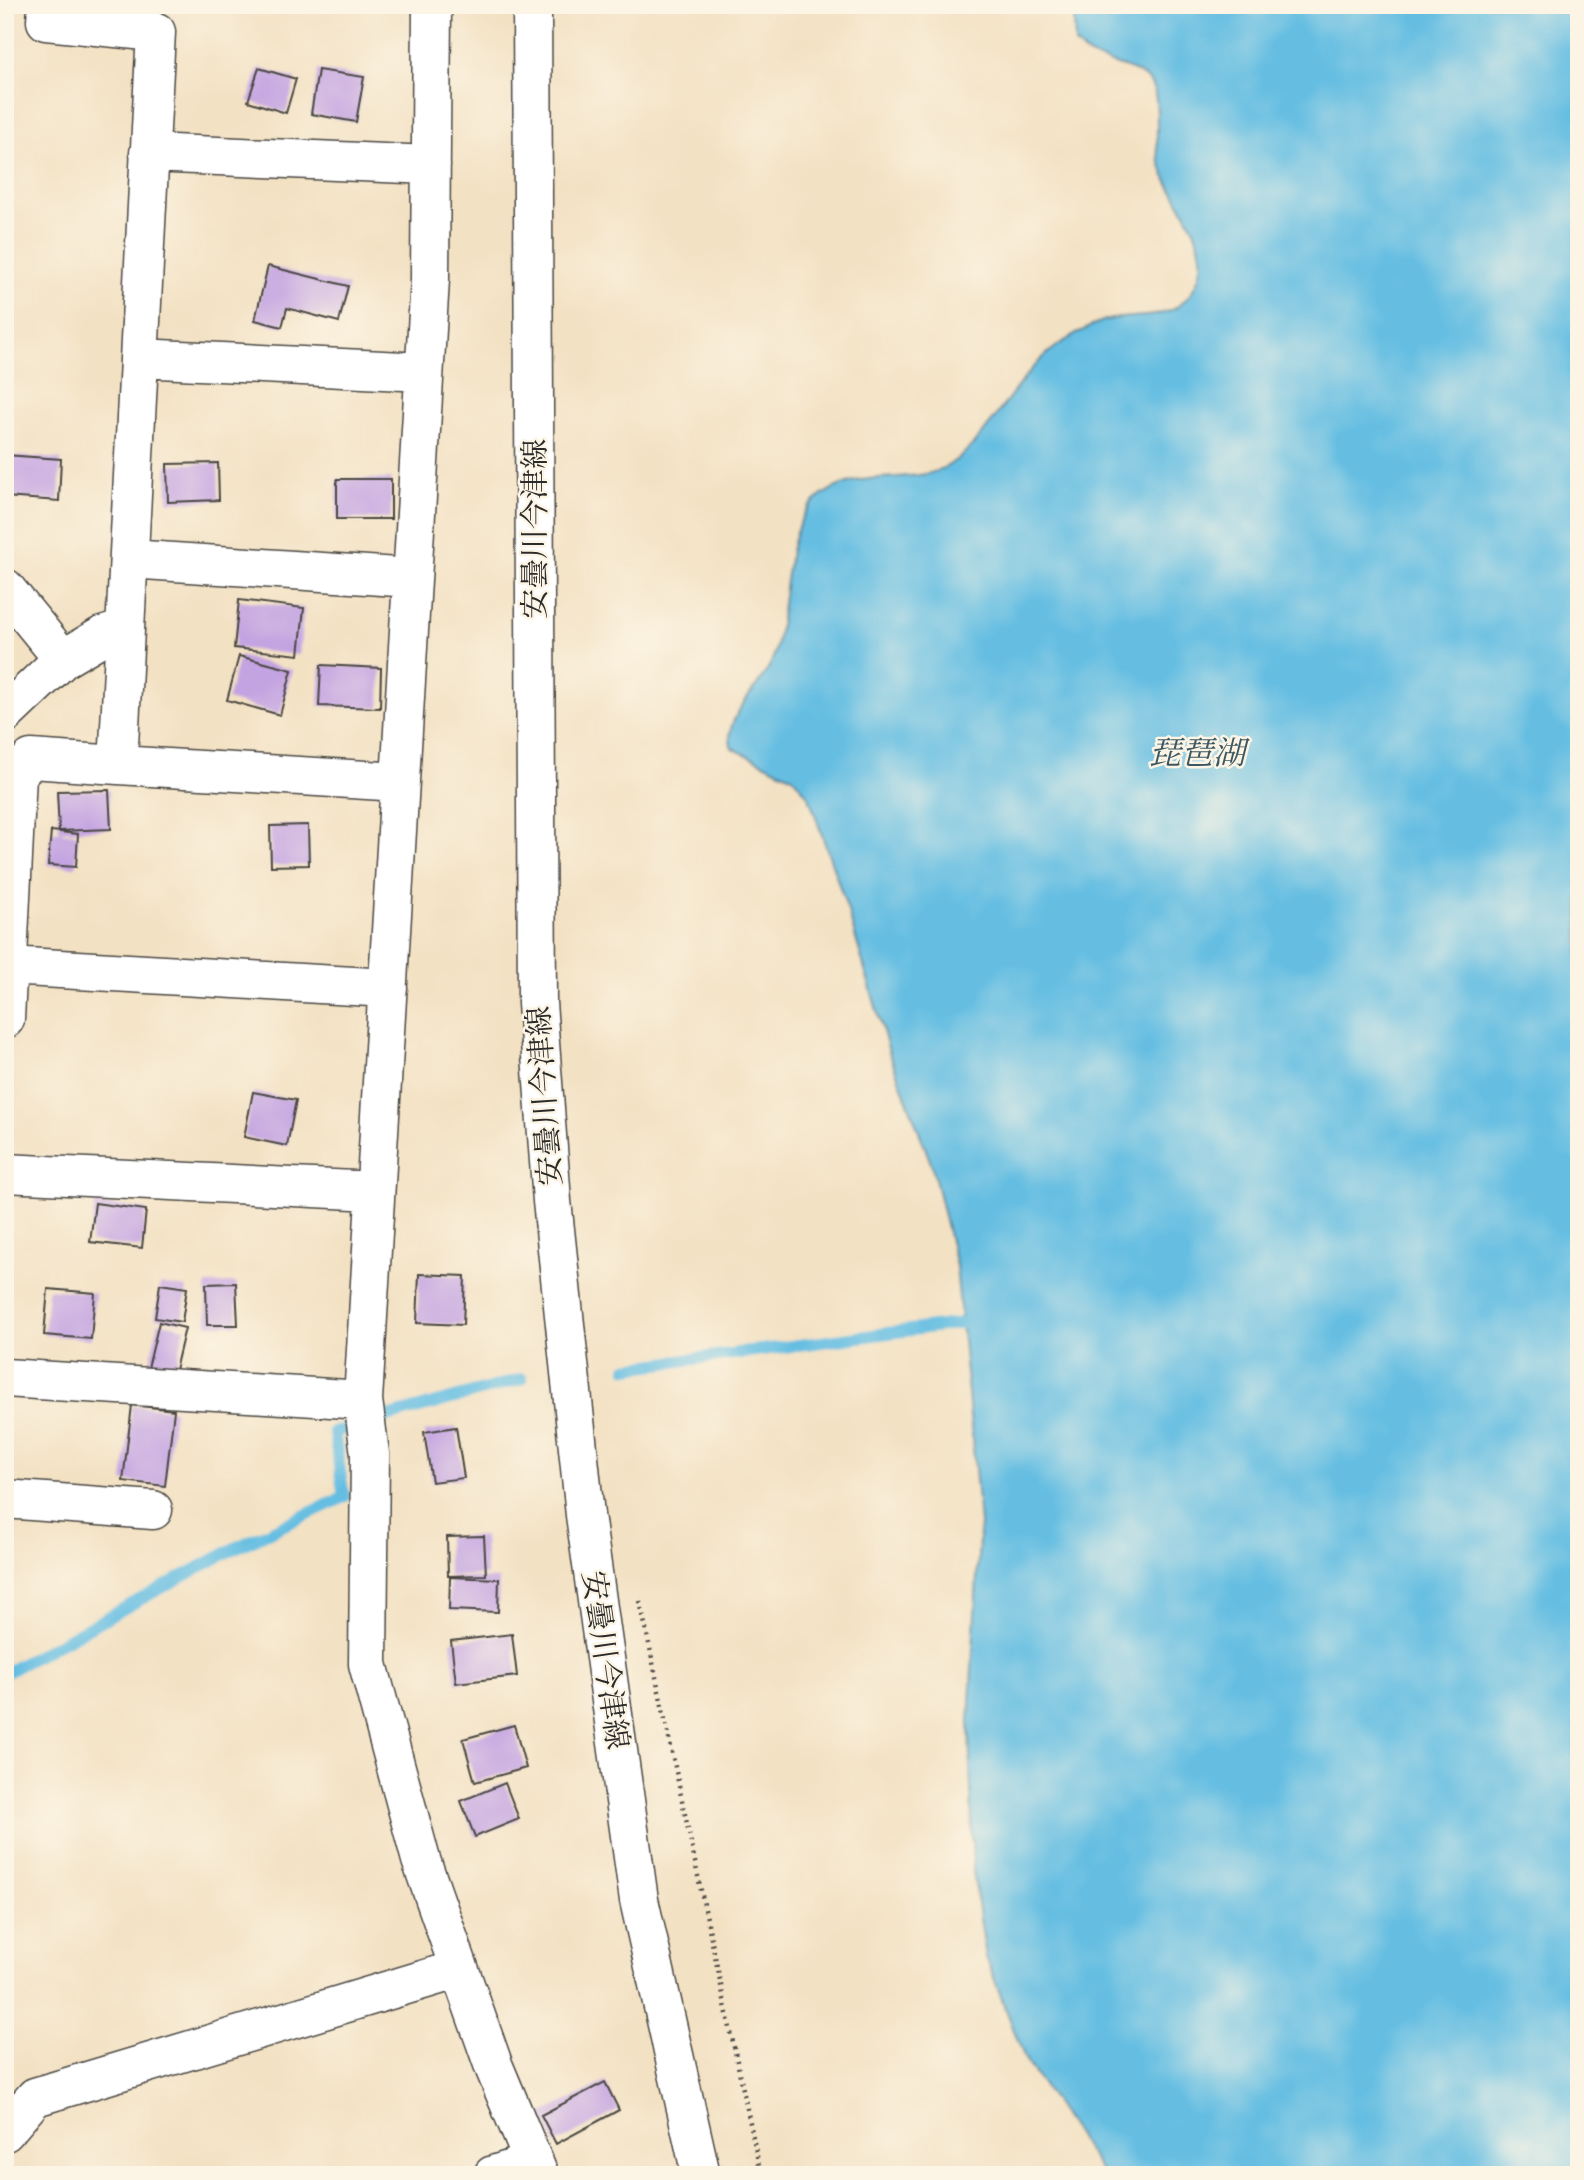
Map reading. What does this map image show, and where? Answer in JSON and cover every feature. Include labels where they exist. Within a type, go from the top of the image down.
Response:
[{"type":"street","points":[[47,5],[46,21],[158,18],[118,765]]},
{"type":"street","points":[[432,5],[430,279],[363,1405],[370,1454],[368,1664],[421,1860],[494,2067],[537,2169],[493,2175]]},
{"type":"street","name":"安曇川今津線","points":[[531,5],[537,1003],[551,1187],[585,1515],[639,1900],[701,2175]]},
{"type":"street","points":[[149,153],[431,165]]},
{"type":"street","points":[[139,358],[424,372]]},
{"type":"street","points":[[129,559],[412,578]]},
{"type":"street","points":[[5,588],[63,659]]},
{"type":"street","points":[[5,714],[63,659],[102,636],[125,629]]},
{"type":"street","points":[[5,1019],[18,775],[31,759],[400,782]]},
{"type":"street","points":[[8,966],[388,988]]},
{"type":"street","points":[[5,1173],[375,1191]]},
{"type":"street","points":[[5,1378],[363,1405]]},
{"type":"street","points":[[5,1499],[153,1510]]},
{"type":"street","points":[[6,2131],[35,2097],[459,1969]]},
{"type":"path","points":[[637,1587],[761,2175]]},
{"type":"water","name":"琵琶湖","points":[[1079,5],[1579,5],[1579,2175],[1104,2175],[1025,2059],[986,1957],[973,1871],[969,1721],[980,1523],[956,1266],[932,1166],[890,1055],[847,908],[809,797],[793,777],[732,748],[730,736],[738,713],[774,655],[790,554],[803,517],[813,503],[829,491],[847,483],[918,475],[949,465],[979,438],[1030,371],[1063,342],[1106,320],[1155,315],[1174,309],[1187,298],[1194,287],[1201,268],[1201,255],[1194,230],[1163,172],[1159,159],[1157,107],[1153,88],[1142,75],[1093,57],[1075,44],[1074,16]]},
{"type":"building","points":[[259,68],[296,79],[286,113],[248,101]]},
{"type":"building","points":[[318,70],[364,77],[356,122],[311,114]]},
{"type":"building","points":[[268,266],[348,286],[339,322],[287,308],[282,327],[255,320]]},
{"type":"building","points":[[5,455],[61,459],[59,501],[5,497]]},
{"type":"building","points":[[218,463],[219,500],[168,502],[167,464]]},
{"type":"building","points":[[337,479],[391,479],[391,519],[337,519]]},
{"type":"building","points":[[239,600],[304,608],[299,655],[234,648]]},
{"type":"building","points":[[239,656],[292,670],[280,715],[227,700]]},
{"type":"building","points":[[321,665],[381,668],[380,708],[319,706]]},
{"type":"building","points":[[109,790],[111,829],[59,831],[57,791]]},
{"type":"building","points":[[308,825],[309,865],[271,866],[270,826]]},
{"type":"building","points":[[51,831],[78,834],[76,867],[48,865]]},
{"type":"building","points":[[253,1092],[296,1100],[287,1146],[244,1137]]},
{"type":"building","points":[[95,1203],[146,1210],[142,1248],[90,1242]]},
{"type":"building","points":[[419,1274],[465,1276],[463,1325],[417,1323]]},
{"type":"building","points":[[236,1283],[238,1325],[207,1325],[206,1284]]},
{"type":"building","points":[[160,1284],[187,1288],[182,1322],[155,1318]]},
{"type":"building","points":[[48,1289],[95,1293],[91,1339],[44,1335]]},
{"type":"building","points":[[159,1322],[185,1328],[174,1374],[148,1368]]},
{"type":"building","points":[[132,1405],[174,1410],[165,1486],[123,1481]]},
{"type":"building","points":[[456,1427],[464,1478],[432,1482],[424,1432]]},
{"type":"building","points":[[484,1536],[486,1575],[448,1576],[447,1537]]},
{"type":"building","points":[[450,1577],[499,1579],[498,1612],[449,1610]]},
{"type":"building","points":[[512,1634],[517,1676],[456,1683],[451,1641]]},
{"type":"building","points":[[514,1725],[526,1768],[475,1782],[463,1739]]},
{"type":"building","points":[[505,1783],[519,1819],[475,1837],[461,1801]]},
{"type":"building","points":[[605,2082],[619,2110],[556,2144],[541,2115]]},
{"type":"waterway","points":[[627,1368],[978,1321]]},
{"type":"waterway","points":[[5,1673],[235,1548],[344,1497],[334,1432],[522,1379]]}]
